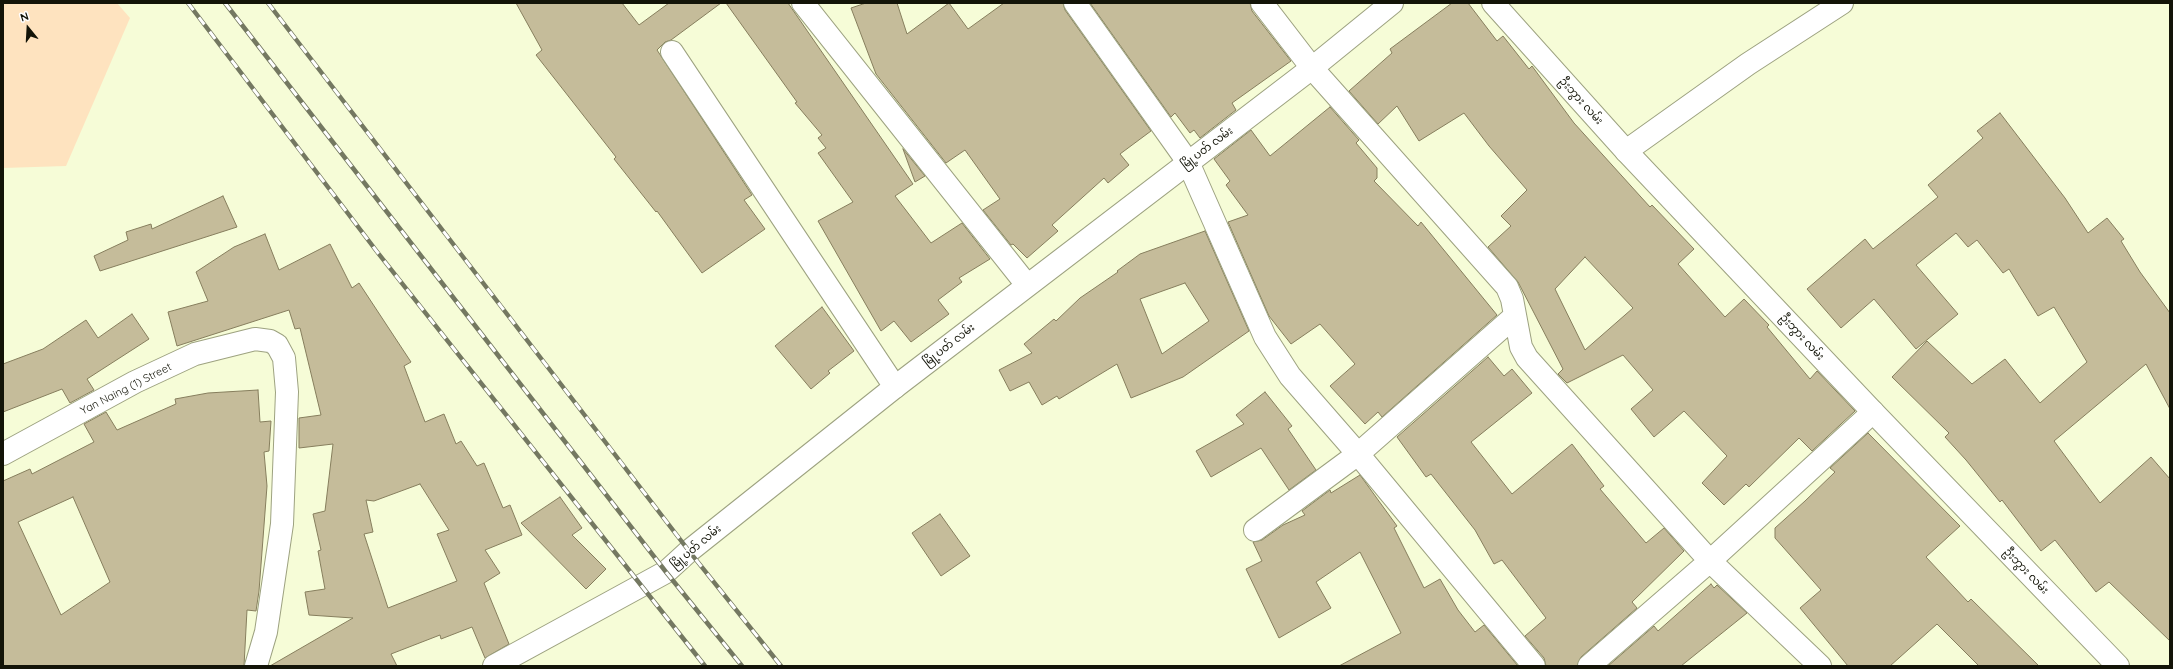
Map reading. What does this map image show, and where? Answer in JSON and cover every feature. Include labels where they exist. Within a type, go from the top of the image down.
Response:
[{"type":"street","points":[[803,3],[1027,285]]},
{"type":"street","points":[[1076,3],[1188,162],[1265,337],[1290,376],[1358,454],[1534,666]]},
{"type":"street","points":[[1262,3],[1312,68],[1507,287],[1512,299],[1521,347],[1527,358],[1710,561],[1820,666]]},
{"type":"street","name":"မြို့ပတ် လမ်း","points":[[494,666],[666,572],[694,547],[895,387],[1312,68],[1392,3]]},
{"type":"street","name":"ဦးဘွား လမ်း","points":[[1493,3],[1626,151],[1873,412],[2118,666]]},
{"type":"street","points":[[1626,151],[1748,64],[1842,3]]},
{"type":"street","points":[[672,52],[895,387]]},
{"type":"street","points":[[1255,530],[1358,454],[1515,316]]},
{"type":"street","name":"Yan Naing (1) Street","points":[[3,454],[136,382],[195,354],[255,339],[270,341],[277,345],[284,358],[287,392],[282,524],[266,632],[256,666]]},
{"type":"street","points":[[1589,666],[1710,561],[1873,412]]},
{"type":"shaded area","points":[[3,3],[117,3],[130,18],[66,166],[3,168]]},
{"type":"building","points":[[516,3],[622,3],[639,25],[669,3],[721,3],[671,40],[665,42],[657,50],[752,195],[744,200],[765,229],[702,273],[657,211],[656,212],[614,159],[616,157],[536,55],[542,50]]},
{"type":"building","points":[[726,3],[788,3],[913,184],[895,196],[931,243],[962,223],[990,259],[959,278],[962,282],[938,300],[949,314],[911,342],[894,321],[881,331],[818,221],[853,202],[818,153],[826,148],[818,138],[822,135],[795,103],[797,102]]},
{"type":"building","points":[[866,3],[897,3],[907,34],[949,3],[968,29],[1004,3],[1063,3],[1065,10],[1151,131],[1120,154],[1129,165],[1108,183],[1104,178],[1052,225],[1058,231],[1027,258],[1013,244],[1011,245],[983,210],[1000,199],[965,150],[946,163],[876,74],[851,8]]},
{"type":"building","points":[[1090,3],[1250,3],[1252,11],[1291,61],[1232,103],[1236,110],[1200,138],[1194,130],[1190,133],[1175,113],[1171,117]]},
{"type":"building","points":[[1452,3],[1468,3],[1497,41],[1503,36],[1529,69],[1532,66],[1574,123],[1650,207],[1652,205],[1694,249],[1678,264],[1725,317],[1744,299],[1769,325],[1767,327],[1810,379],[1817,371],[1855,411],[1812,451],[1799,438],[1749,487],[1746,484],[1724,505],[1702,483],[1727,456],[1684,411],[1654,437],[1631,409],[1653,390],[1623,355],[1567,383],[1558,374],[1563,369],[1518,282],[1488,247],[1511,226],[1501,216],[1527,190],[1489,146],[1464,113],[1419,141],[1397,106],[1378,124],[1349,91],[1392,53],[1390,49]],"holes":[[[1585,257],[1633,308],[1585,350],[1555,289]]]},
{"type":"building","points":[[1330,107],[1359,140],[1356,143],[1377,168],[1377,178],[1374,181],[1418,226],[1421,222],[1497,315],[1382,417],[1378,412],[1365,424],[1330,386],[1355,364],[1320,324],[1291,344],[1269,316],[1228,222],[1248,215],[1226,185],[1230,181],[1214,159],[1251,130],[1270,156]]},
{"type":"building","points":[[2000,113],[2065,198],[2088,233],[2107,218],[2124,239],[2121,241],[2140,272],[2170,313],[2170,409],[2146,364],[2054,441],[2100,503],[2151,457],[2170,479],[2170,641],[2109,582],[2096,592],[2055,540],[2041,551],[2002,500],[2000,502],[1945,437],[1949,433],[1892,377],[1927,341],[1972,384],[2005,359],[2040,403],[2087,362],[2054,307],[2038,316],[2009,269],[2003,273],[1977,240],[1968,247],[1956,233],[1916,265],[1958,314],[1916,349],[1874,299],[1841,328],[1807,289],[1865,239],[1873,249],[1938,197],[1928,185],[1983,138],[1977,131]]},
{"type":"building","points":[[903,149],[925,176],[915,182]]},
{"type":"building","points":[[223,196],[237,227],[100,271],[94,256],[128,240],[126,232],[151,224],[152,229]]},
{"type":"building","points":[[1205,231],[1249,331],[1183,377],[1131,398],[1117,364],[1059,399],[1057,396],[1042,405],[1029,382],[1010,391],[999,370],[1032,353],[1024,344],[1054,319],[1056,321],[1080,298],[1118,272],[1117,271],[1140,254]],"holes":[[[1185,283],[1209,321],[1162,354],[1140,299]]]},
{"type":"building","points":[[265,234],[279,270],[330,244],[352,288],[359,283],[411,362],[404,366],[425,422],[444,414],[456,444],[461,441],[477,466],[484,463],[503,508],[510,505],[522,535],[485,550],[500,573],[484,583],[509,644],[485,658],[472,627],[441,639],[440,635],[391,654],[397,666],[270,666],[353,618],[309,615],[305,592],[325,589],[318,551],[321,550],[313,514],[325,511],[333,444],[299,448],[299,418],[321,415],[300,328],[295,329],[289,310],[177,346],[168,312],[208,301],[196,272],[234,247]],"holes":[[[420,484],[449,530],[437,534],[457,581],[388,608],[364,534],[373,532],[366,500],[374,501]]]},
{"type":"building","points":[[822,307],[854,351],[828,371],[830,373],[811,389],[775,346]]},
{"type":"building","points":[[132,314],[149,339],[87,379],[94,390],[70,403],[62,389],[3,412],[3,364],[43,349],[86,320],[98,338]]},
{"type":"building","points":[[1488,357],[1504,376],[1512,369],[1532,393],[1471,442],[1512,494],[1572,444],[1604,486],[1600,489],[1646,543],[1664,528],[1684,551],[1632,602],[1637,608],[1581,657],[1577,666],[1546,666],[1544,658],[1525,636],[1546,618],[1502,560],[1494,564],[1475,530],[1431,474],[1426,477],[1397,437]]},
{"type":"building","points":[[258,390],[260,422],[271,421],[269,451],[264,452],[267,486],[259,591],[256,611],[247,610],[244,666],[3,666],[3,481],[30,469],[32,474],[94,442],[84,424],[106,412],[117,430],[176,404],[175,399],[208,393]],"holes":[[[73,497],[110,582],[61,615],[18,522]]]},
{"type":"building","points":[[1265,392],[1292,426],[1288,429],[1316,470],[1289,490],[1261,448],[1211,477],[1196,451],[1244,424],[1236,415]]},
{"type":"building","points":[[1868,433],[1960,526],[1926,557],[1968,602],[1971,599],[2039,666],[1979,666],[1937,624],[1890,666],[1848,666],[1800,608],[1821,590],[1775,538],[1775,528],[1835,472],[1830,468]]},
{"type":"building","points":[[1360,475],[1397,526],[1394,528],[1424,588],[1440,579],[1458,610],[1475,632],[1484,625],[1518,666],[1339,666],[1401,633],[1360,552],[1316,582],[1331,608],[1279,638],[1246,569],[1262,561],[1253,542],[1262,540],[1283,525],[1305,515],[1302,511],[1330,490],[1331,493]]},
{"type":"building","points":[[560,497],[582,528],[572,535],[606,569],[586,589],[521,523]]},
{"type":"building","points":[[940,514],[970,556],[941,576],[912,533]]},
{"type":"building","points":[[1711,584],[1714,588],[1717,585],[1747,613],[1681,666],[1608,666],[1654,626],[1658,631]]},
{"type":"railway","points":[[188,3],[378,253],[705,666]]},
{"type":"railway","points":[[225,3],[666,572],[742,666]]},
{"type":"railway","points":[[268,3],[689,551],[781,666]]}]
